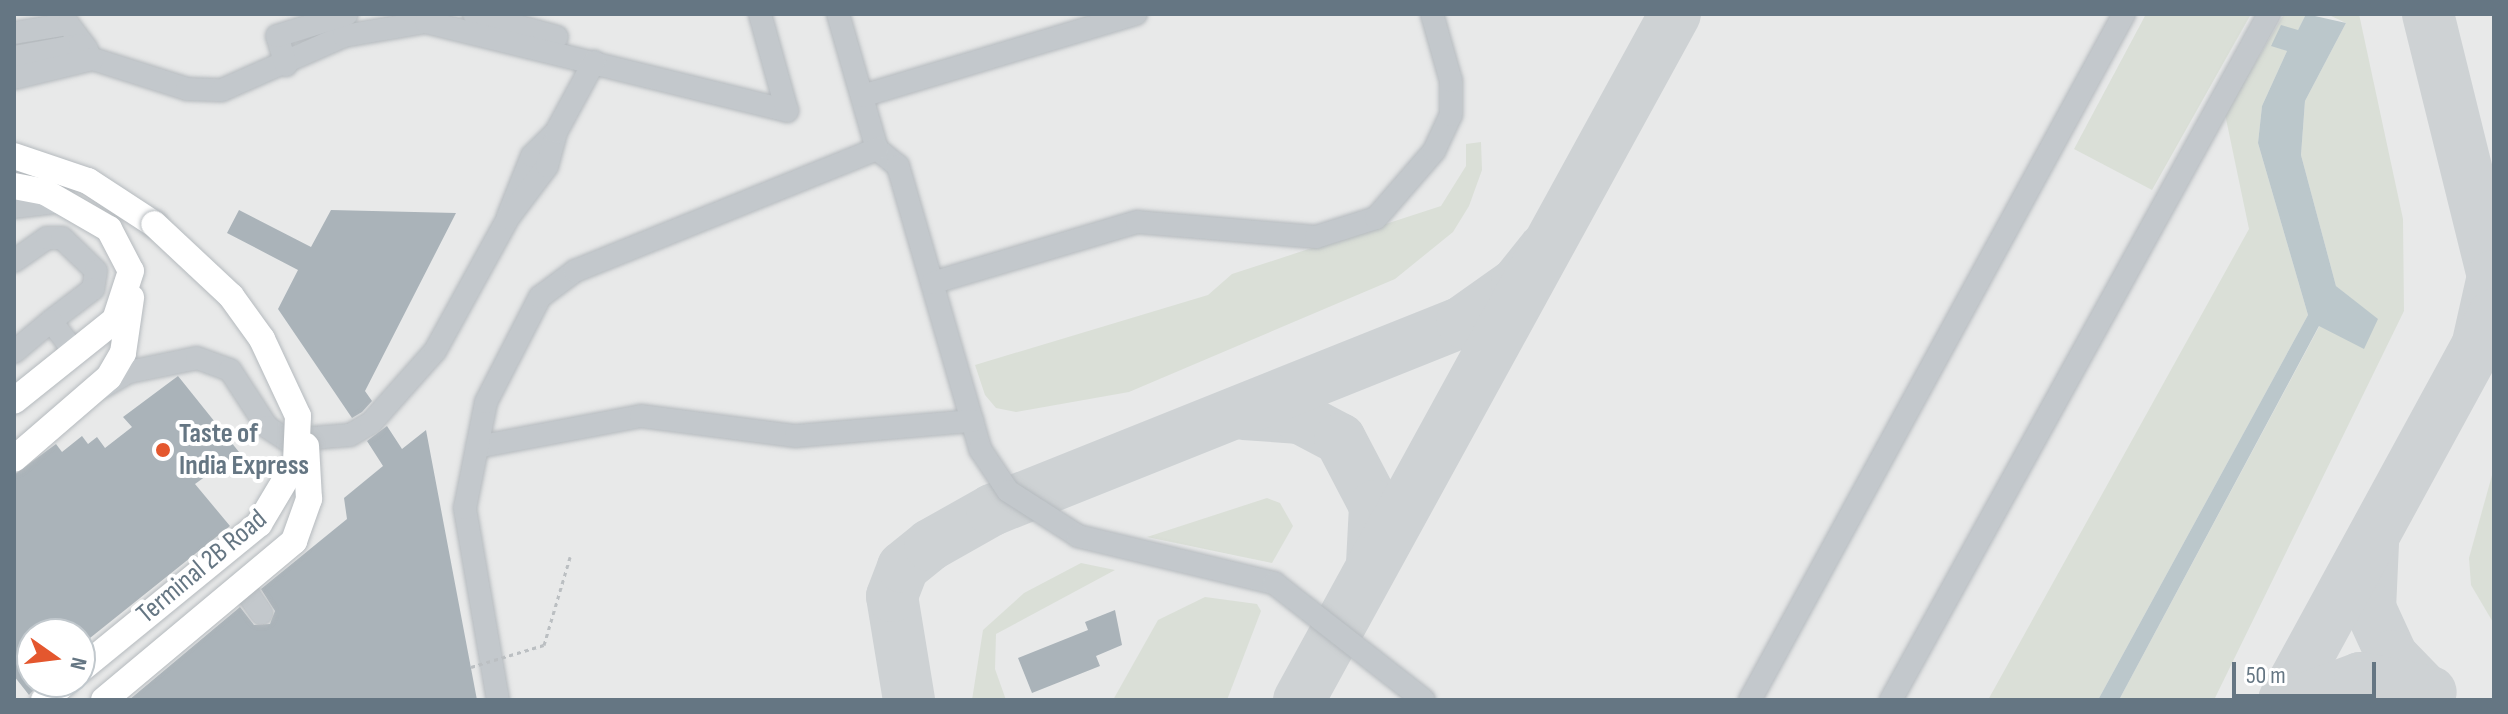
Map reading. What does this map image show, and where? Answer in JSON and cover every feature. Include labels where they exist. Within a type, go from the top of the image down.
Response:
[{"type":"main road","name":"Terminal 2B Road","points":[[14,156],[88,181],[154,224],[231,296],[268,349],[298,416],[296,462],[273,507],[96,656]]},
{"type":"main road","points":[[14,186],[65,201],[119,239],[131,271],[123,353],[98,390],[14,459]]},
{"type":"main road","points":[[14,401],[115,320],[131,271]]},
{"type":"main road","points":[[104,700],[243,587],[302,528],[307,455],[298,416]]},
{"type":"lane","points":[[474,14],[557,37]]},
{"type":"lane","points":[[14,57],[73,44],[90,54],[207,91],[240,87],[286,65],[277,36],[344,22],[426,22],[787,111],[760,14]]},
{"type":"lane","points":[[838,14],[877,149],[898,166],[972,421],[990,468],[1029,510],[1078,536],[1274,583],[1424,700]]},
{"type":"lane","points":[[862,96],[1136,14]]},
{"type":"lane","points":[[932,283],[1137,222],[1316,237],[1376,218],[1434,151],[1451,115],[1451,81],[1432,14]]},
{"type":"lane","points":[[1750,700],[2124,14]]},
{"type":"lane","points":[[1891,700],[2269,14]]},
{"type":"lane","points":[[14,33],[68,24],[90,54]]},
{"type":"lane","points":[[14,78],[90,54]]},
{"type":"lane","points":[[98,390],[182,358],[211,360],[239,378],[277,436],[350,435],[371,423],[435,351],[508,218],[539,181],[556,132],[594,62]]},
{"type":"lane","points":[[498,700],[465,524],[486,402],[531,310],[561,278],[877,149]]},
{"type":"lane","points":[[14,207],[65,201]]},
{"type":"lane","points":[[14,261],[47,238],[62,238],[96,271],[93,289],[14,352]]},
{"type":"lane","points":[[51,321],[74,352]]},
{"type":"lane","points":[[477,447],[641,416],[780,435],[972,421]]},
{"type":"lane","points":[[243,587],[261,613]]},
{"type":"path","points":[[471,667],[544,645],[570,557]]},
{"type":"shaded area","points":[[14,14],[2494,14],[2494,700],[14,700]]},
{"type":"shaded area","points":[[2146,14],[2251,14],[2152,190],[2074,149]]},
{"type":"shaded area","points":[[2284,14],[2306,14],[2298,30],[2271,45],[2287,51],[2262,106],[2258,143],[2308,315],[2098,700],[1988,700],[2249,229],[2225,114]]},
{"type":"shaded area","points":[[2306,14],[2346,23],[2305,101],[2301,155],[2336,286],[2378,319],[2364,349],[2319,326],[2119,700],[2098,700],[2308,315],[2258,143],[2262,106],[2287,51],[2271,46],[2281,25],[2298,30]]},
{"type":"shaded area","points":[[2327,14],[2359,14],[2403,219],[2404,311],[2214,700],[2119,700],[2320,325],[2378,320],[2336,286],[2301,155],[2305,101],[2346,23]]},
{"type":"shaded area","points":[[1481,142],[1482,170],[1469,206],[1453,232],[1395,279],[1129,392],[1016,412],[996,408],[985,395],[975,365],[1208,295],[1232,274],[1441,206],[1466,166],[1466,144]]},
{"type":"shaded area","points":[[2494,468],[2494,624],[2471,585],[2469,558]]},
{"type":"shaded area","points":[[1267,498],[1280,503],[1293,526],[1272,563],[1147,537]]},
{"type":"shaded area","points":[[1081,563],[1115,570],[996,634],[995,669],[1006,700],[972,700],[983,630],[1024,593]]},
{"type":"shaded area","points":[[1205,597],[1257,604],[1261,611],[1227,700],[1113,700],[1158,620]]},
{"type":"building","points":[[239,210],[311,247],[331,210],[456,213],[365,391],[372,401],[352,418],[278,309],[298,270],[227,233]]},
{"type":"building","points":[[178,376],[239,452],[195,484],[230,526],[96,633],[96,618],[16,618],[16,679],[14,475],[56,444],[62,452],[82,436],[88,444],[97,437],[105,448],[132,427],[123,417]]},
{"type":"building","points":[[387,426],[402,449],[426,430],[477,700],[129,700],[240,607],[254,625],[270,624],[275,611],[261,589],[347,519],[344,498],[383,466],[367,441]]},
{"type":"building","points":[[1115,610],[1122,645],[1096,656],[1100,666],[1032,693],[1018,658],[1088,630],[1085,622]]},
{"type":"taxiway","points":[[1299,700],[1675,14]]},
{"type":"taxiway","points":[[2428,14],[2493,276],[2477,347]]},
{"type":"taxiway","points":[[909,700],[892,596],[903,567],[930,545],[992,510],[1462,322],[1517,283],[1544,249]]},
{"type":"taxiway","points":[[2284,700],[2494,315]]},
{"type":"taxiway","points":[[1244,414],[1300,418],[1340,439],[1375,506],[1372,564]]},
{"type":"taxiway","points":[[2373,543],[2370,608],[2392,656],[2423,688]]},
{"type":"taxiway","points":[[2301,700],[2360,678],[2431,692]]},
{"type":"place","name":"Taste of India Express","points":[[163,450]]}]
